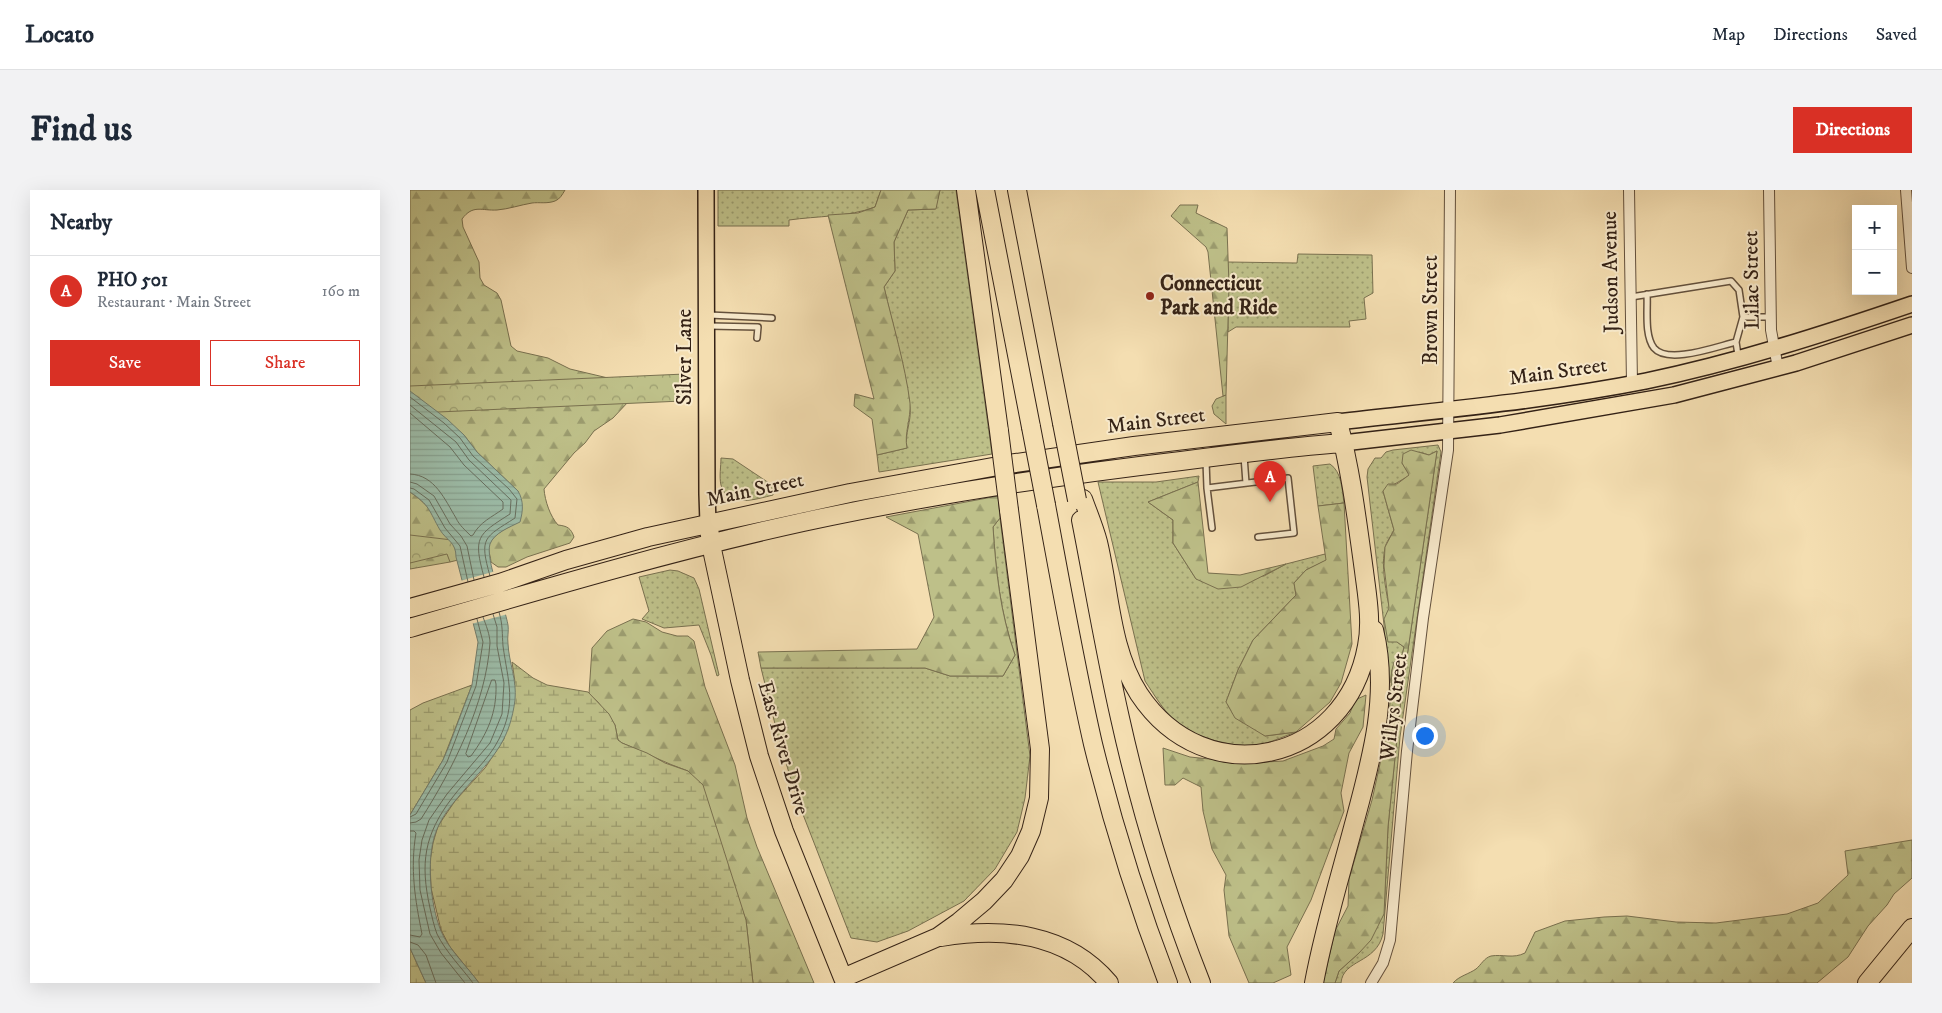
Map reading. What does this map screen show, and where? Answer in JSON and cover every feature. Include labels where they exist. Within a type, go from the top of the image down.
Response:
[{"type":"highway","points":[[938,937],[978,907],[1000,885],[1012,869],[1029,836],[1039,798],[1041,776],[1039,740],[966,190]]},
{"type":"highway","points":[[985,190],[1082,691],[1100,772],[1134,886],[1168,983]]},
{"type":"highway","points":[[1017,190],[1070,463],[1080,499],[1110,669],[1128,752],[1164,880],[1201,983]]},
{"type":"highway","points":[[1314,983],[1325,931],[1366,779],[1378,720],[1380,669],[1376,638],[1369,613],[1355,504],[1338,422]]},
{"type":"highway","name":"Main Street","points":[[410,608],[500,583],[553,564],[604,549],[708,523],[850,492],[958,472],[1070,455],[1338,422]]},
{"type":"highway","points":[[1206,438],[1206,458]]},
{"type":"highway","name":"Main Street","points":[[410,628],[711,544],[827,517],[950,493],[1073,474],[1343,443]]},
{"type":"highway","points":[[1080,499],[1098,541],[1117,641],[1125,668],[1139,693],[1156,716],[1173,732],[1201,746],[1231,754],[1262,754],[1294,744],[1320,727],[1341,706],[1357,679],[1368,645],[1369,613]]},
{"type":"highway","name":"East River Drive","points":[[708,523],[740,680],[764,770],[784,831],[843,978],[938,937]]},
{"type":"highway","points":[[1867,983],[1912,928]]},
{"type":"highway","points":[[938,937],[990,932],[1034,937],[1074,954],[1089,964],[1109,983]]},
{"type":"main road","name":"Silver Lane","points":[[706,190],[708,523]]},
{"type":"main road","name":"Main Street","points":[[1338,422],[1572,394],[1632,383],[1774,349],[1912,304]]},
{"type":"main road","name":"Main Street","points":[[1343,443],[1507,424],[1643,401],[1710,387],[1778,368],[1912,325]]},
{"type":"main road","points":[[1398,415],[1401,437]]},
{"type":"street","name":"Brown Street","points":[[1448,431],[1450,190]]},
{"type":"street","name":"Judson Avenue","points":[[1629,190],[1632,383]]},
{"type":"street","name":"Lilac Street","points":[[1769,190],[1771,334],[1778,368]]},
{"type":"street","points":[[1906,190],[1912,268]]},
{"type":"street","name":"Willys Street","points":[[1371,983],[1383,963],[1390,940],[1408,743],[1423,618],[1447,457],[1448,431]]},
{"type":"lane","points":[[1630,297],[1731,281],[1739,290],[1743,317],[1736,342],[1739,358]]},
{"type":"lane","points":[[1647,294],[1648,334],[1654,347],[1663,354],[1686,354],[1736,342]]},
{"type":"lane","points":[[1743,317],[1771,317]]},
{"type":"lane","points":[[706,320],[772,318]]},
{"type":"lane","points":[[706,320],[758,327],[758,338]]},
{"type":"lane","points":[[1244,454],[1246,483]]},
{"type":"lane","points":[[1206,458],[1207,488],[1212,528]]},
{"type":"lane","points":[[1207,488],[1288,478],[1294,533],[1258,538]]},
{"type":"green space","points":[[410,190],[565,190],[560,198],[552,202],[532,203],[497,210],[478,209],[470,211],[462,219],[463,227],[479,262],[480,278],[484,285],[497,293],[501,300],[511,346],[517,351],[548,358],[570,369],[608,378],[629,401],[613,418],[594,431],[544,489],[548,508],[555,521],[558,525],[572,531],[574,537],[570,543],[527,557],[506,567],[498,567],[491,562],[489,546],[497,534],[520,521],[518,491],[477,452],[464,435],[410,392]]},
{"type":"green space","points":[[718,190],[881,190],[875,207],[865,210],[789,220],[789,226],[718,226]]},
{"type":"green space","points":[[881,190],[940,190],[936,209],[908,210],[894,242],[895,271],[884,287],[908,388],[910,415],[906,437],[907,448],[877,455],[872,419],[854,406],[855,394],[874,399],[828,215],[858,213],[875,207]]},
{"type":"green space","points":[[940,190],[956,190],[992,454],[879,472],[877,455],[907,448],[906,438],[910,417],[908,392],[902,362],[884,287],[895,271],[894,242],[908,210],[935,209]]},
{"type":"green space","points":[[1180,205],[1198,205],[1196,213],[1227,228],[1229,285],[1226,395],[1223,396],[1208,252],[1206,247],[1171,216]]},
{"type":"green space","points":[[1298,254],[1372,255],[1373,293],[1364,298],[1366,319],[1349,321],[1350,327],[1236,327],[1228,332],[1228,262],[1297,263]]},
{"type":"green space","points":[[685,374],[682,401],[438,412],[410,408],[410,386]]},
{"type":"green space","points":[[1226,395],[1226,424],[1214,414],[1212,406],[1216,399]]},
{"type":"green space","points":[[1438,445],[1441,452],[1400,737],[1383,934],[1374,951],[1347,969],[1341,983],[1335,983],[1339,971],[1359,953],[1384,914],[1388,827],[1401,698],[1437,451],[1429,455],[1419,452],[1402,463],[1410,475],[1383,491],[1394,530],[1385,548],[1385,582],[1397,642],[1404,647],[1402,656],[1392,670],[1390,683],[1386,683],[1384,625],[1367,477],[1368,469],[1375,458],[1381,458],[1386,452]]},
{"type":"green space","points":[[1411,450],[1429,455],[1437,451],[1401,698],[1388,827],[1384,914],[1371,940],[1339,971],[1335,983],[1323,983],[1335,931],[1348,906],[1349,879],[1372,800],[1384,746],[1389,718],[1392,670],[1394,662],[1402,656],[1404,647],[1397,642],[1388,642],[1384,619],[1389,608],[1384,566],[1385,547],[1394,530],[1383,491],[1388,484],[1397,484],[1409,475],[1402,463],[1403,454]]},
{"type":"green space","points":[[721,458],[733,459],[772,485],[773,495],[751,500],[736,500],[729,497],[721,485]]},
{"type":"green space","points":[[1330,464],[1339,476],[1344,503],[1318,506],[1313,466]]},
{"type":"green space","points":[[1199,476],[1198,482],[1148,502],[1173,520],[1173,543],[1196,579],[1264,576],[1286,564],[1325,554],[1327,560],[1306,570],[1294,583],[1296,595],[1253,640],[1238,670],[1226,702],[1265,736],[1296,732],[1263,744],[1244,746],[1232,744],[1209,739],[1189,731],[1170,716],[1145,681],[1098,482],[1156,482]]},
{"type":"green space","points":[[1198,482],[1208,573],[1240,575],[1286,564],[1241,587],[1218,589],[1196,579],[1173,543],[1173,520],[1148,502]]},
{"type":"green space","points":[[410,492],[432,512],[444,529],[456,557],[450,562],[410,569]]},
{"type":"green space","points":[[998,496],[1000,518],[993,527],[996,560],[1002,607],[1015,655],[1003,676],[950,676],[925,668],[761,668],[758,652],[917,649],[934,617],[918,534],[886,517]]},
{"type":"green space","points":[[1344,503],[1352,644],[1341,683],[1330,702],[1296,732],[1265,736],[1235,718],[1226,702],[1238,670],[1253,640],[1296,595],[1294,583],[1306,570],[1326,560],[1318,506]]},
{"type":"green space","points":[[1000,518],[1030,756],[1025,798],[1017,832],[995,869],[964,901],[908,931],[877,942],[851,938],[797,799],[779,740],[761,668],[925,668],[950,676],[1003,676],[1015,655],[1002,607],[997,575],[993,527]]},
{"type":"green space","points":[[410,535],[469,542],[474,556],[450,562],[447,554],[410,563]]},
{"type":"green space","points":[[670,570],[678,571],[694,578],[699,589],[719,675],[717,676],[699,625],[664,628],[642,619],[649,611],[639,577]]},
{"type":"green space","points":[[633,619],[646,622],[662,632],[677,636],[688,636],[694,641],[705,687],[735,765],[747,818],[757,847],[814,983],[753,983],[746,920],[688,771],[618,740],[615,725],[598,702],[589,694],[592,648],[607,631]]},
{"type":"green space","points":[[512,662],[533,678],[547,685],[588,692],[609,714],[615,725],[618,740],[665,763],[688,771],[703,785],[746,920],[753,983],[479,983],[450,947],[441,930],[431,888],[430,861],[433,843],[438,826],[455,801],[485,768],[504,739],[515,682]]},
{"type":"green space","points":[[472,685],[443,760],[410,815],[410,710],[423,703]]},
{"type":"green space","points":[[1366,695],[1363,727],[1349,753],[1341,793],[1344,811],[1311,900],[1287,947],[1291,975],[1273,983],[1249,983],[1229,936],[1224,890],[1226,875],[1212,849],[1203,811],[1201,787],[1183,778],[1175,785],[1165,785],[1163,748],[1190,757],[1248,763],[1283,761],[1323,746],[1334,739],[1336,729],[1350,713],[1355,700]]},
{"type":"green space","points":[[1912,840],[1912,878],[1894,894],[1887,905],[1868,926],[1848,957],[1817,983],[1453,983],[1476,969],[1484,960],[1491,956],[1516,956],[1525,953],[1535,932],[1565,921],[1627,916],[1676,922],[1716,923],[1787,914],[1818,903],[1848,875],[1845,851]]},
{"type":"green space","points":[[410,948],[426,983],[410,983]]},
{"type":"water","points":[[410,391],[447,419],[464,435],[477,452],[518,491],[522,502],[520,522],[495,537],[490,544],[489,551],[508,625],[509,651],[515,693],[510,725],[495,754],[453,803],[441,821],[431,851],[432,893],[441,931],[453,951],[479,983],[426,983],[410,948],[410,815],[443,760],[449,746],[472,685],[478,642],[456,552],[425,505],[410,492]]},
{"type":"pier","points":[[496,571],[508,614],[471,624],[460,581]]},
{"type":"place","name":"Connecticut Park and Ride","points":[[1150,296]]},
{"type":"place","name":"PHO 501","points":[[1270,502]]}]
